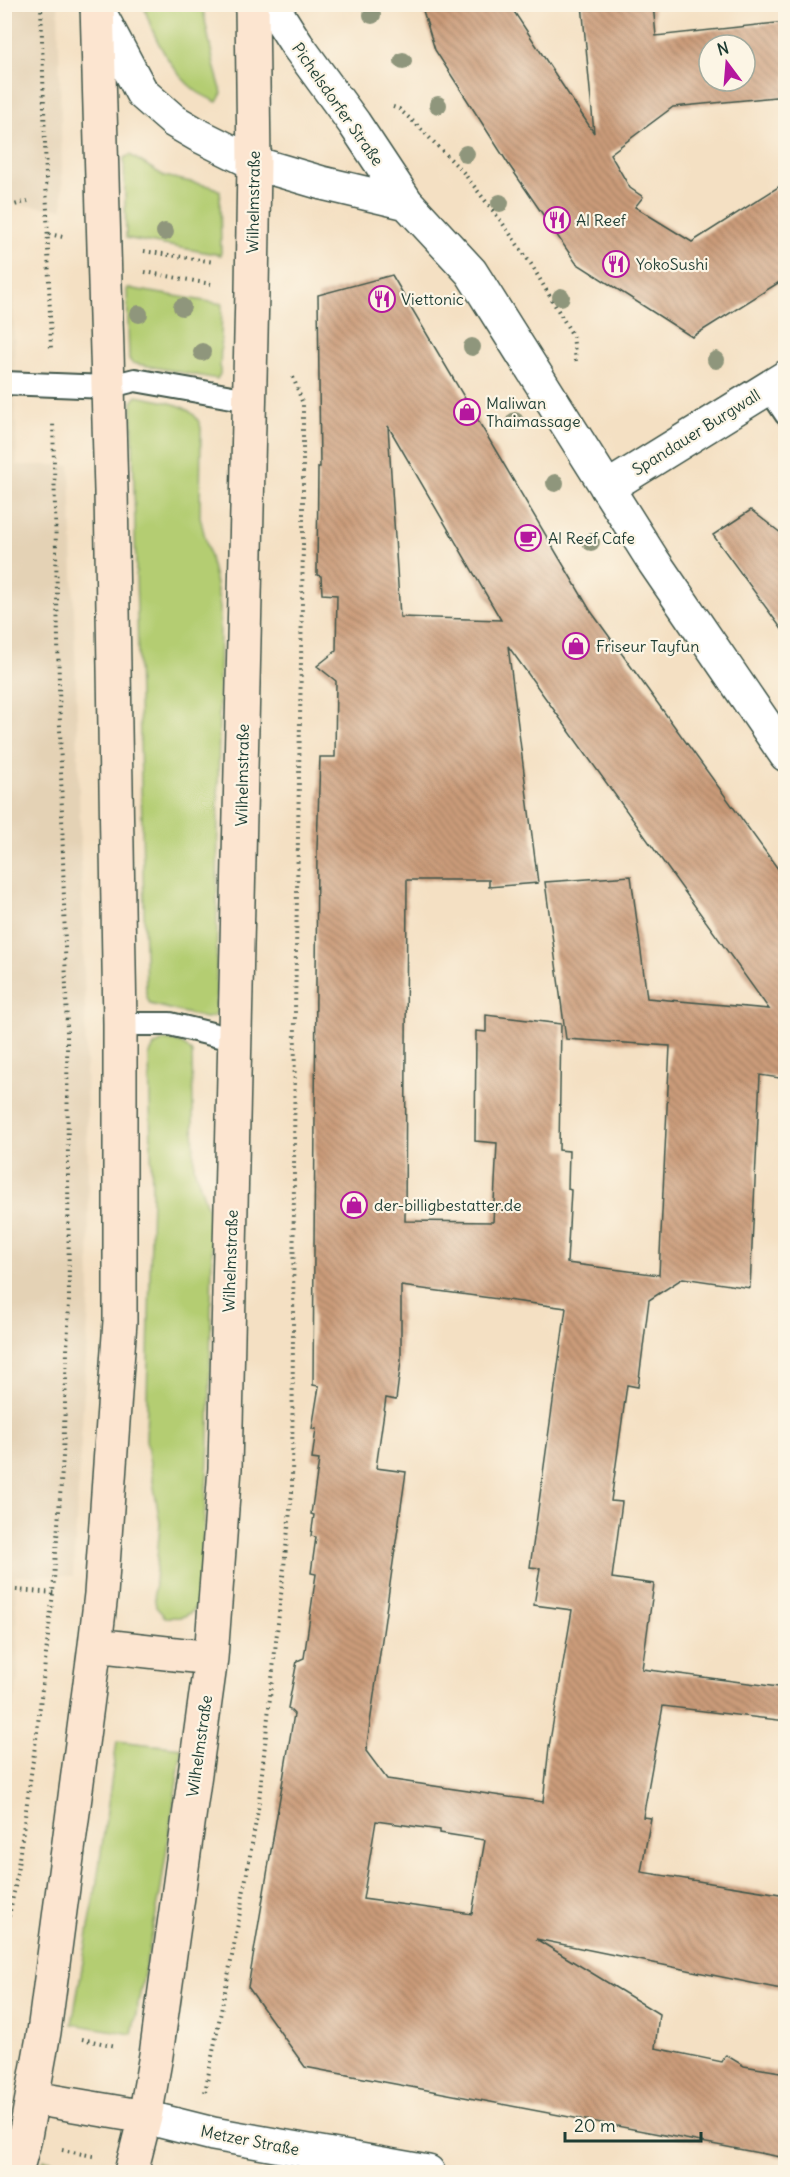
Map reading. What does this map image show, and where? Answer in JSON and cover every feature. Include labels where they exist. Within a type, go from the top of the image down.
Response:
[{"type":"main road","name":"Wilhelmstraße","points":[[117,2165],[145,2117],[156,2055],[211,1658],[225,1468],[254,163],[252,4]]},
{"type":"main road","points":[[16,2172],[33,2098],[48,2005],[95,1645],[120,1321],[120,1024],[111,501],[97,6]]},
{"type":"main road","points":[[95,1645],[211,1658]]},
{"type":"main road","points":[[33,2098],[145,2117]]},
{"type":"street","name":"Pichelsdorfer Straße","points":[[271,4],[407,202],[471,272],[700,632],[786,755]]},
{"type":"street","points":[[97,6],[142,93],[174,121],[254,163],[333,186],[407,202]]},
{"type":"street","name":"Spandauer Burgwall","points":[[607,488],[777,382]]},
{"type":"street","name":"Metzer Straße","points":[[145,2117],[213,2134],[428,2172]]},
{"type":"lane","points":[[4,383],[52,387],[107,387],[135,380],[249,400]]},
{"type":"lane","points":[[777,382],[786,414]]},
{"type":"lane","points":[[120,1024],[170,1023],[236,1040]]},
{"type":"path","points":[[4,1940],[15,1887],[53,1593],[63,1456],[69,1288],[67,1034],[49,234],[41,4]]},
{"type":"path","points":[[384,103],[399,109],[416,123],[463,172],[501,221],[531,264],[573,336],[577,367]]},
{"type":"path","points":[[4,208],[28,201]]},
{"type":"path","points":[[49,234],[63,237]]},
{"type":"path","points":[[137,249],[221,264]]},
{"type":"path","points":[[137,271],[221,286]]},
{"type":"path","points":[[210,2064],[258,1810],[292,1492],[295,1011],[303,544],[303,404],[293,377]]},
{"type":"path","points":[[4,1589],[100,1594]]},
{"type":"path","points":[[81,2039],[127,2048]]},
{"type":"path","points":[[57,2149],[117,2165]]},
{"type":"shaded area","points":[[58,4],[63,209],[11,204],[17,465],[70,465],[85,1007],[90,1290],[73,1576],[15,1576],[18,1679],[5,1763],[4,5]]},
{"type":"green space","points":[[144,5],[202,5],[222,93],[217,102],[196,91],[171,64],[157,40]]},
{"type":"green space","points":[[130,155],[164,176],[213,187],[220,191],[221,255],[126,238],[124,158]]},
{"type":"green space","points":[[127,288],[222,304],[220,374],[217,379],[132,363],[129,359]]},
{"type":"green space","points":[[137,396],[165,401],[184,408],[192,413],[201,428],[200,517],[220,607],[216,1012],[213,1017],[205,1018],[150,1004],[146,995],[132,402]]},
{"type":"green space","points":[[165,1040],[180,1043],[192,1053],[194,1167],[208,1210],[212,1250],[209,1443],[199,1603],[185,1616],[176,1617],[165,1617],[156,1607],[154,1593],[160,1523],[146,1440],[152,1194],[149,1056],[154,1046]]},
{"type":"green space","points":[[117,1741],[182,1748],[160,1894],[132,2034],[72,2024],[96,1888]]},
{"type":"green space","points":[[44,2160],[99,2170],[98,2172],[41,2172]]},
{"type":"building","points":[[421,4],[509,4],[594,133],[582,4],[653,4],[656,36],[786,22],[786,96],[673,107],[610,154],[630,188],[643,197],[635,207],[692,242],[786,182],[786,278],[692,337],[576,263],[435,50]]},
{"type":"building","points":[[392,275],[590,610],[786,880],[786,1079],[760,1075],[750,1288],[683,1278],[649,1300],[638,1387],[627,1385],[611,1501],[622,1502],[612,1578],[654,1584],[642,1669],[786,1688],[786,1721],[663,1706],[643,1817],[651,1818],[641,1872],[786,1895],[786,1990],[536,1939],[659,2014],[655,2048],[722,2062],[726,2055],[744,2066],[786,2073],[786,2158],[305,2067],[248,1987],[294,1714],[288,1708],[297,1661],[304,1658],[316,1574],[311,1573],[316,1537],[311,1536],[314,1515],[311,1514],[319,1460],[312,1459],[316,1429],[312,1429],[319,1386],[313,1385],[317,848],[320,757],[335,757],[336,681],[317,666],[336,651],[337,595],[322,594],[321,576],[317,575],[318,467],[320,467],[318,295]],"holes":[[[388,426],[501,620],[400,617]],[[508,646],[769,1009],[647,998],[631,876],[545,882],[566,1039],[670,1046],[659,1275],[567,1263],[571,1190],[568,1189],[569,1151],[559,1150],[561,1024],[486,1015],[486,1032],[476,1031],[475,1141],[497,1143],[493,1222],[405,1221],[407,880],[489,880],[489,887],[538,883]],[[401,1286],[566,1308],[530,1567],[540,1568],[534,1605],[572,1610],[549,1747],[543,1802],[387,1779],[366,1751],[406,1472],[376,1468],[386,1398],[396,1400],[401,1361]],[[376,1821],[440,1830],[440,1833],[485,1840],[472,1914],[363,1899]]]},
{"type":"building","points":[[751,510],[786,537],[786,635],[713,535]]},
{"type":"place","name":"Al Reef","points":[[557,220]]},
{"type":"place","name":"YokoSushi","points":[[616,264]]},
{"type":"place","name":"Viettonic","points":[[382,299]]},
{"type":"place","name":"Maliwan Thaimassage","points":[[467,412]]},
{"type":"place","name":"Al Reef Cafe","points":[[528,538]]},
{"type":"place","name":"Friseur Tayfun","points":[[576,646]]},
{"type":"place","name":"der-billigbestatter.de","points":[[354,1205]]}]
